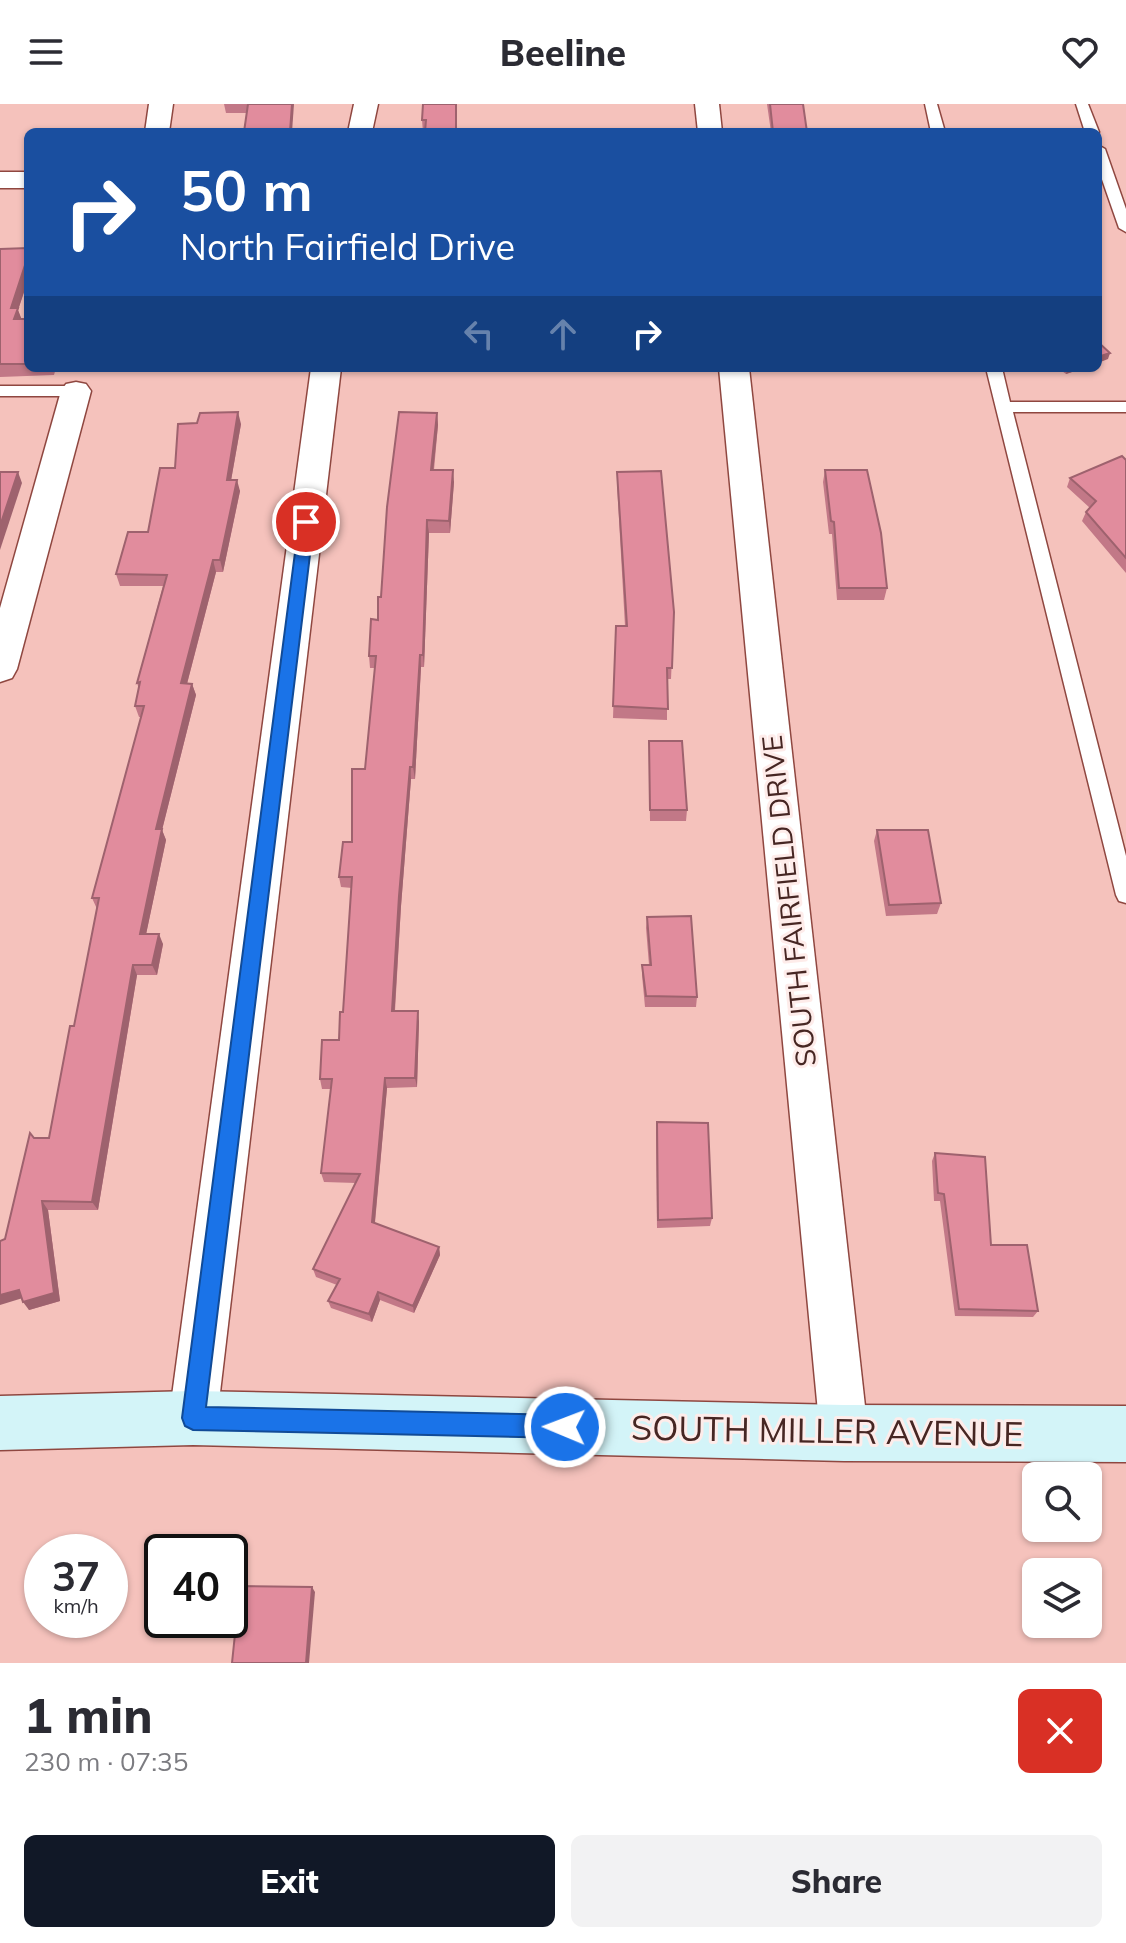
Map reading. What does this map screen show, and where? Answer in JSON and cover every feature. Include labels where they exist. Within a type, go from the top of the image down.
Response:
[{"type":"street","points":[[158,128],[161,104]]},
{"type":"street","points":[[361,128],[366,104]]},
{"type":"street","points":[[707,104],[710,128]]},
{"type":"street","points":[[0,180],[24,180]]},
{"type":"street","points":[[193,1418],[325,372]]},
{"type":"street","name":"SOUTH FAIRFIELD DRIVE","points":[[734,372],[844,1433]]},
{"type":"street","points":[[0,669],[76,391]]},
{"type":"street","name":"SOUTH MILLER AVENUE","points":[[0,1423],[193,1418],[844,1433],[1126,1434]]},
{"type":"lane","points":[[931,104],[937,128]]},
{"type":"lane","points":[[1082,104],[1091,128]]},
{"type":"lane","points":[[1102,160],[1126,228]]},
{"type":"lane","points":[[995,372],[1126,895]]},
{"type":"lane","points":[[0,391],[76,391]]},
{"type":"lane","points":[[1003,407],[1126,407]]},
{"type":"building","points":[[248,104],[292,104],[290,128],[245,128]]},
{"type":"building","points":[[423,104],[456,104],[456,128],[425,128],[426,120],[422,120]]},
{"type":"building","points":[[770,104],[803,104],[806,128],[773,128]]},
{"type":"building","points":[[24,248],[24,268],[11,308],[18,308],[14,319],[24,319],[24,364],[0,364],[0,249]]},
{"type":"building","points":[[238,412],[227,480],[237,480],[220,560],[213,560],[181,683],[192,684],[156,829],[162,829],[140,934],[159,934],[152,965],[133,965],[92,1202],[42,1201],[54,1293],[23,1302],[19,1290],[0,1295],[0,1241],[5,1239],[30,1133],[34,1138],[49,1138],[99,898],[92,898],[144,706],[135,706],[140,682],[137,683],[167,575],[116,574],[128,532],[148,532],[160,468],[175,468],[178,424],[197,423],[200,413]]},
{"type":"building","points":[[399,412],[437,413],[431,470],[453,470],[449,521],[427,520],[423,655],[420,655],[413,767],[410,767],[399,896],[392,1011],[418,1011],[415,1078],[385,1078],[372,1222],[439,1247],[413,1306],[378,1292],[369,1314],[328,1301],[340,1279],[313,1269],[360,1174],[321,1173],[332,1079],[320,1079],[322,1040],[339,1040],[340,1012],[343,1012],[352,877],[339,877],[343,842],[352,842],[352,769],[365,769],[376,656],[369,656],[371,619],[378,620]]},
{"type":"building","points":[[1122,456],[1126,460],[1126,558],[1086,512],[1096,501],[1070,478]]},
{"type":"building","points":[[825,470],[867,470],[881,533],[887,588],[839,588],[834,522],[831,521]]},
{"type":"building","points":[[661,471],[674,612],[672,668],[667,668],[668,709],[613,706],[616,626],[627,626],[617,472]]},
{"type":"building","points":[[0,472],[18,472],[0,526]]},
{"type":"building","points":[[649,741],[682,741],[687,810],[650,810]]},
{"type":"building","points":[[877,830],[928,830],[941,903],[889,905]]},
{"type":"building","points":[[691,916],[697,997],[646,996],[642,965],[651,965],[647,917]]},
{"type":"building","points":[[657,1122],[708,1123],[712,1218],[658,1220]]},
{"type":"building","points":[[935,1153],[985,1157],[991,1245],[1027,1245],[1038,1311],[959,1309],[944,1194],[938,1193]]},
{"type":"building","points":[[248,1586],[312,1587],[306,1663],[232,1663],[235,1638],[248,1638]]},
{"type":"route","points":[[306,522],[193,1418],[565,1427]]}]
